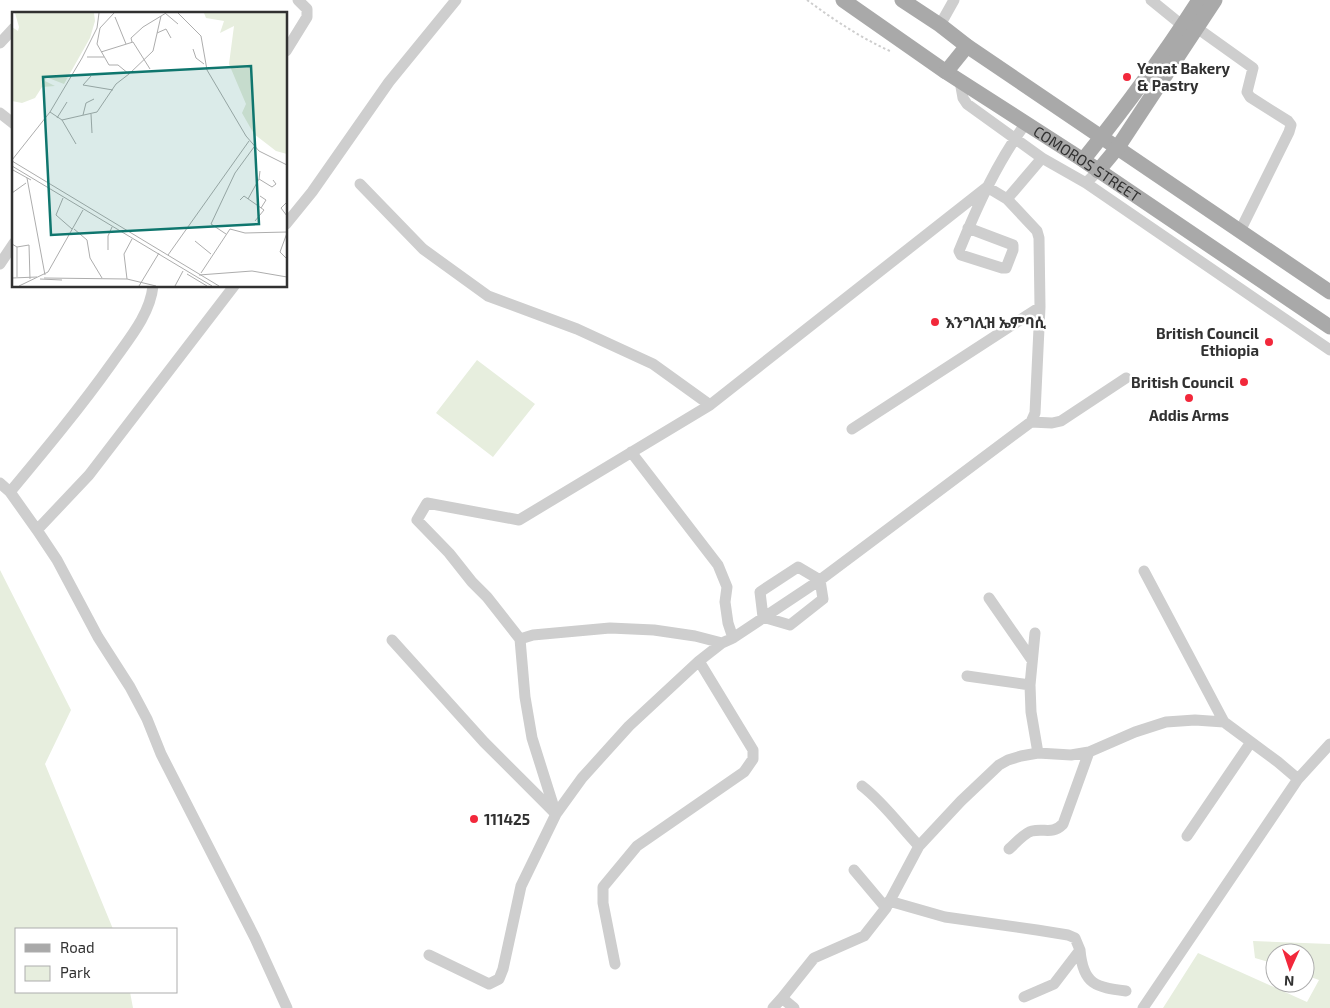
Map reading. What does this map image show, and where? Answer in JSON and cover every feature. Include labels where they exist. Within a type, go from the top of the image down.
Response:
[{"type":"main road","name":"COMOROS STREET","points":[[843,0],[946,72],[1083,160],[1330,327]]},
{"type":"main road","name":"COMOROS STREET","points":[[902,0],[1330,292]]},
{"type":"main road","points":[[1098,171],[1118,146],[1190,27],[1199,0]]},
{"type":"main road","points":[[1083,160],[1190,27],[1215,0]]},
{"type":"main road","points":[[946,72],[967,46]]},
{"type":"street","points":[[288,48],[307,16],[308,9],[298,0]]},
{"type":"street","points":[[288,222],[312,192],[389,82],[456,0]]},
{"type":"street","points":[[940,25],[954,0]]},
{"type":"street","points":[[1151,0],[1253,68],[1247,92],[1250,97],[1288,120],[1291,125],[1240,231]]},
{"type":"street","points":[[0,43],[12,30]]},
{"type":"street","points":[[960,81],[963,98],[967,104],[1042,158],[1086,183],[1330,350]]},
{"type":"street","points":[[0,113],[12,122]]},
{"type":"street","points":[[968,228],[1013,245],[1006,268],[960,254],[959,251],[968,228],[987,187],[1015,138],[1026,123]]},
{"type":"street","points":[[1007,199],[1042,158]]},
{"type":"street","points":[[1086,183],[1098,171]]},
{"type":"street","points":[[360,184],[423,249],[488,296],[577,329],[653,364],[710,405]]},
{"type":"street","points":[[429,955],[489,984],[499,979],[503,969],[521,886],[556,814],[582,778],[629,726],[699,661],[727,640],[820,580],[1031,422],[1035,413],[1040,307],[1039,238],[1037,231],[1007,199],[987,187]]},
{"type":"street","points":[[556,814],[532,738],[525,697],[520,639],[449,553],[416,520],[427,503],[519,520],[710,405],[987,187]]},
{"type":"street","points":[[0,264],[12,246]]},
{"type":"street","points":[[10,492],[82,405],[136,330],[149,305],[153,288]]},
{"type":"street","points":[[38,530],[90,475],[232,288]]},
{"type":"street","points":[[852,429],[1040,307]]},
{"type":"street","points":[[1031,422],[1052,423],[1061,420],[1126,378]]},
{"type":"street","points":[[631,452],[718,565],[727,587],[725,602],[728,623],[727,640]]},
{"type":"street","points":[[0,483],[10,492],[38,530],[57,560],[98,637],[130,687],[161,754],[255,938],[287,1008]]},
{"type":"street","points":[[763,618],[760,592],[798,567],[820,580]]},
{"type":"street","points":[[1144,571],[1224,722],[1298,779]]},
{"type":"street","points":[[763,618],[790,626],[823,599],[820,580]]},
{"type":"street","points":[[990,598],[1032,660]]},
{"type":"street","points":[[520,639],[533,635],[610,628],[654,630],[727,640]]},
{"type":"street","points":[[1035,633],[1030,685],[1031,712],[1038,753]]},
{"type":"street","points":[[392,640],[484,742],[556,814]]},
{"type":"street","points":[[615,964],[603,903],[603,887],[637,846],[744,772],[753,759],[753,750],[699,661]]},
{"type":"street","points":[[967,676],[1030,685]]},
{"type":"street","points":[[773,1008],[814,958],[864,936],[888,905],[919,846],[961,801],[999,765],[1021,756],[1038,753],[1070,755],[1089,752],[1135,732],[1166,722],[1195,720],[1224,722]]},
{"type":"street","points":[[1187,836],[1251,742]]},
{"type":"street","points":[[1143,1008],[1298,779],[1330,744]]},
{"type":"street","points":[[1009,849],[1030,832],[1049,832],[1063,824],[1089,752]]},
{"type":"street","points":[[862,786],[875,796],[919,846]]},
{"type":"street","points":[[854,870],[888,905],[946,917],[1068,935],[1075,938],[1080,950],[1082,965],[1090,980],[1102,988],[1126,991]]},
{"type":"street","points":[[1024,998],[1054,984],[1080,950]]},
{"type":"street","points":[[782,998],[794,1008]]},
{"type":"green space","points":[[477,360],[535,404],[493,457],[436,413]]},
{"type":"green space","points":[[0,570],[71,710],[45,764],[113,928],[15,928],[15,993],[130,993],[133,1008],[0,1008]]},
{"type":"green space","points":[[1253,941],[1304,943],[1265,943],[1265,961],[1255,958]]},
{"type":"green space","points":[[1315,943],[1330,944],[1330,1008],[1163,1008],[1198,953],[1265,983],[1265,993],[1287,993],[1307,1002],[1312,993],[1315,993],[1315,987],[1319,980],[1315,979]]},
{"type":"place","name":"Yenat Bakery & Pastry","points":[[1127,77]]},
{"type":"place","name":"እንግሊዝ ኤምባሲ","points":[[935,322]]},
{"type":"place","name":"British Council Ethiopia","points":[[1269,342]]},
{"type":"place","name":"British Council","points":[[1244,382]]},
{"type":"place","name":"Addis Arms","points":[[1189,398]]},
{"type":"place","name":"111425","points":[[474,819]]}]
